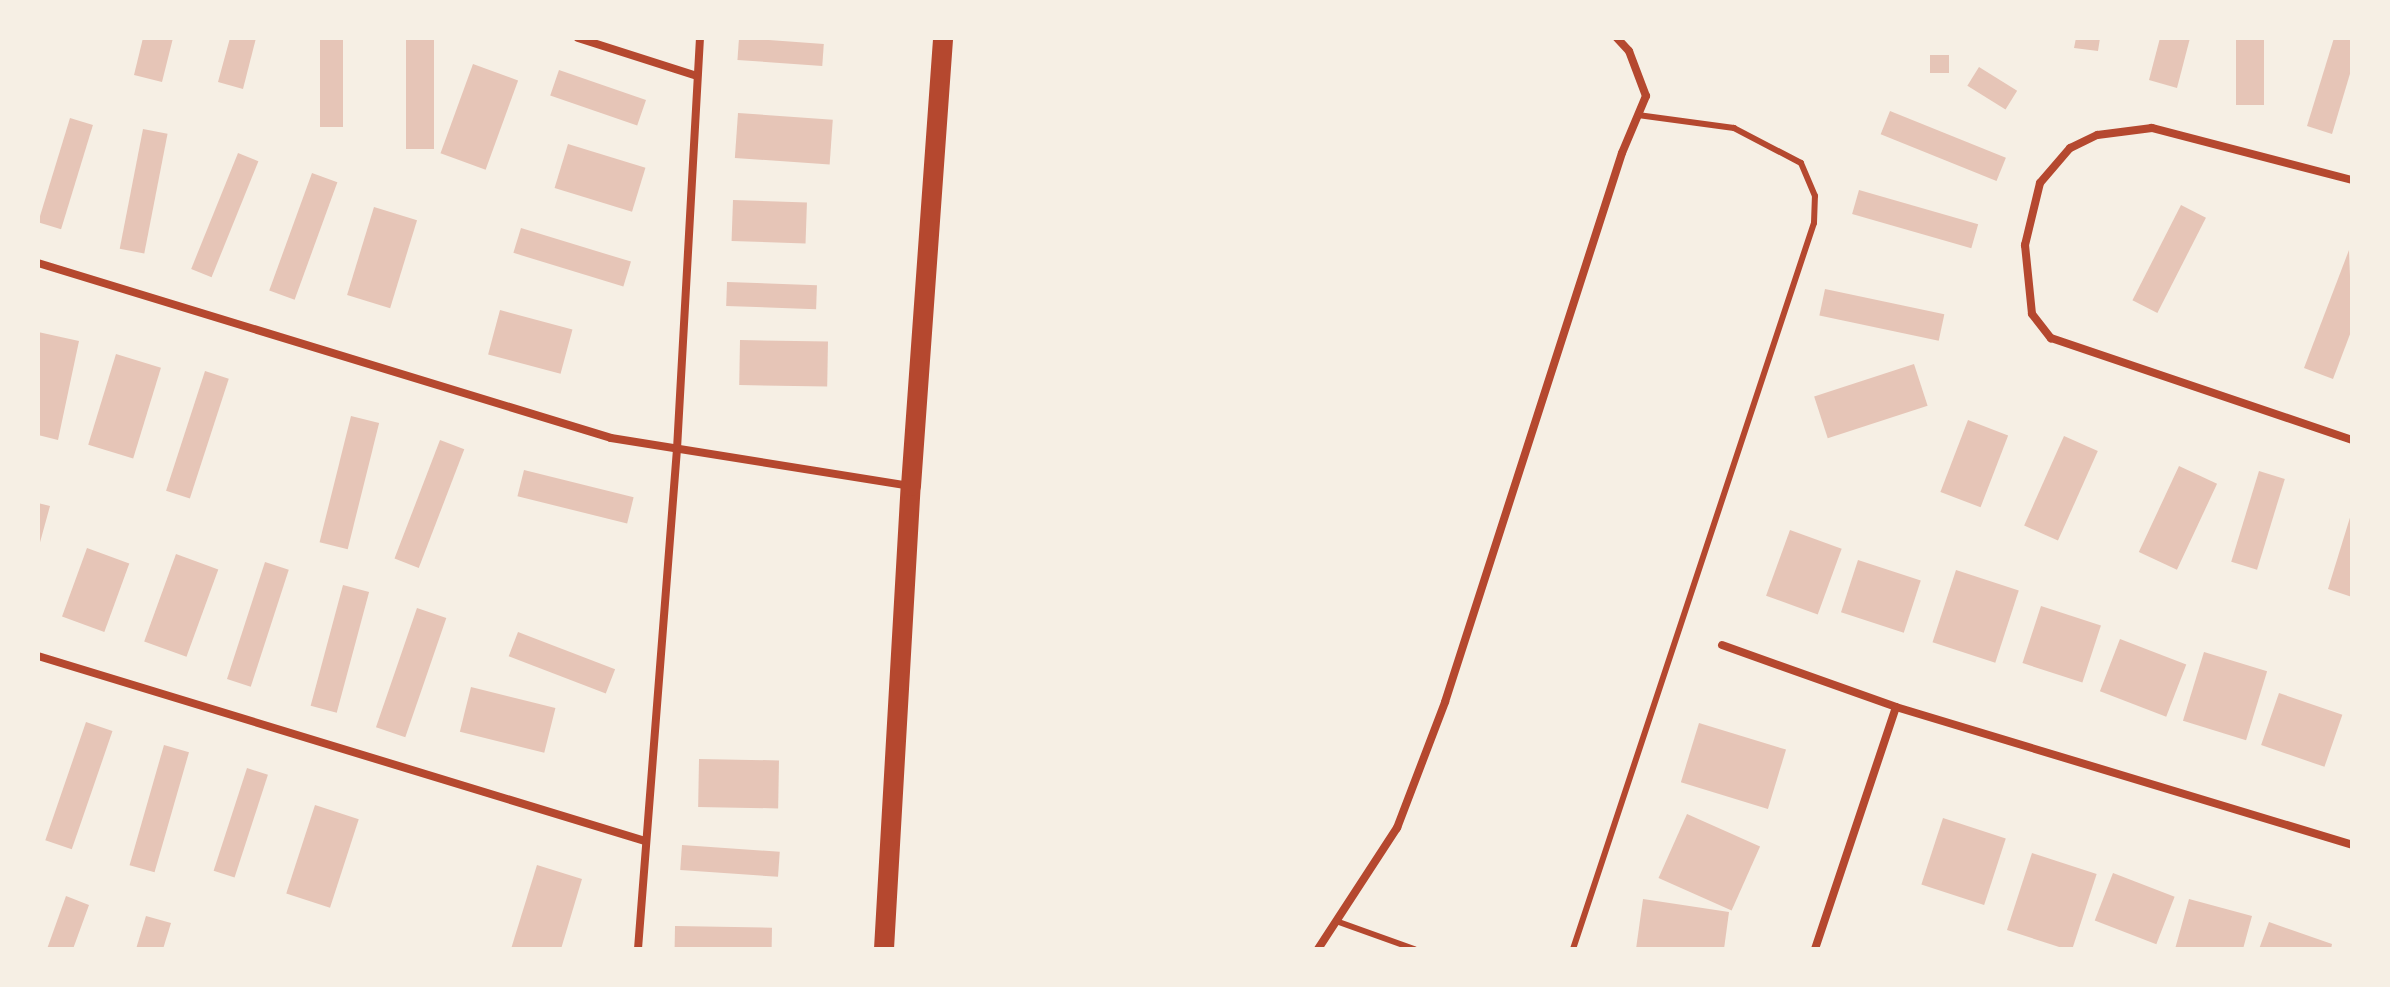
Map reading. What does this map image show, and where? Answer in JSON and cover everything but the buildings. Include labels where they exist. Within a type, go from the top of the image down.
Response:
[{"type":"main road","points":[[884,949],[911,486],[943,38]]},
{"type":"street","points":[[578,38],[697,76]]},
{"type":"street","points":[[638,949],[677,449],[700,38]]},
{"type":"street","points":[[1318,949],[1397,828],[1445,702],[1622,153],[1646,96],[1629,51],[1617,38]]},
{"type":"street","points":[[2352,180],[2152,128],[2097,135],[2070,148],[2040,183],[2025,245],[2032,314],[2051,338],[2352,440]]},
{"type":"street","points":[[38,263],[611,438],[911,486]]},
{"type":"street","points":[[1722,645],[1896,707],[2352,845]]},
{"type":"street","points":[[38,656],[645,841]]},
{"type":"street","points":[[1815,949],[1896,707]]},
{"type":"lane","points":[[1573,949],[1814,223],[1815,196],[1801,163],[1734,128],[1638,115]]},
{"type":"lane","points":[[1336,921],[1414,949]]}]
